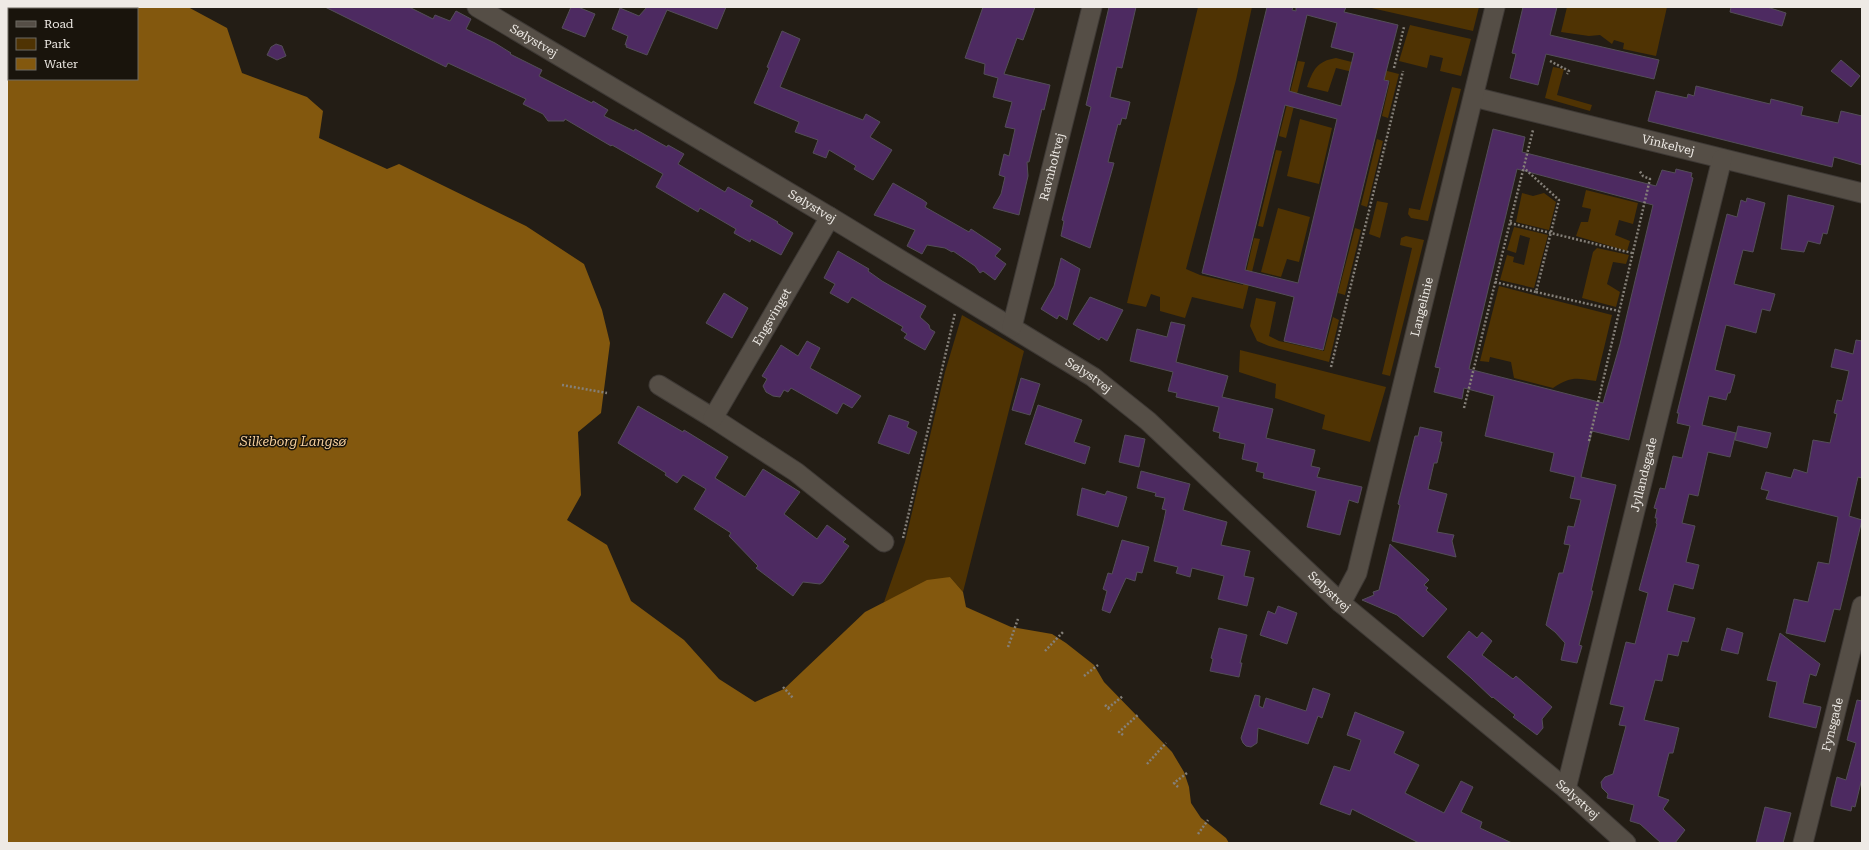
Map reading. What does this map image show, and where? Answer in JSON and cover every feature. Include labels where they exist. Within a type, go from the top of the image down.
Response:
[{"type":"street","name":"Sølystvej","points":[[477,7],[499,13],[830,217],[1094,377],[1148,420],[1341,603],[1566,790],[1626,843]]},
{"type":"street","name":"Ravnholtvej","points":[[1012,327],[1092,7]]},
{"type":"street","name":"Langelinie","points":[[1341,603],[1356,573],[1495,7]]},
{"type":"street","name":"Vinkelvej","points":[[1474,97],[1862,193]]},
{"type":"street","name":"Jyllandsgade","points":[[1566,790],[1722,159]]},
{"type":"street","name":"Engsvinget","points":[[713,418],[830,217]]},
{"type":"street","points":[[659,385],[796,472],[884,542]]},
{"type":"street","name":"Fynsgade","points":[[1803,843],[1862,606]]},
{"type":"path","points":[[1394,68],[1404,27]]},
{"type":"path","points":[[1550,61],[1569,71],[1567,74]]},
{"type":"path","points":[[1331,367],[1403,71]]},
{"type":"path","points":[[1464,408],[1538,112]]},
{"type":"path","points":[[1524,168],[1558,200],[1536,292]]},
{"type":"path","points":[[1588,441],[1650,179],[1643,176],[1639,170]]},
{"type":"path","points":[[1510,223],[1632,254]]},
{"type":"path","points":[[1495,282],[1619,311]]},
{"type":"path","points":[[884,542],[896,544],[903,540],[959,295]]},
{"type":"path","points":[[562,385],[607,393]]},
{"type":"path","points":[[1008,648],[1018,619]]},
{"type":"path","points":[[1046,651],[1063,632]]},
{"type":"path","points":[[1084,676],[1098,665]]},
{"type":"path","points":[[783,686],[793,698]]},
{"type":"path","points":[[1108,708],[1123,696]]},
{"type":"path","points":[[1105,705],[1111,711]]},
{"type":"path","points":[[1123,735],[1119,732],[1139,714]]},
{"type":"path","points":[[1147,764],[1166,743]]},
{"type":"path","points":[[1178,787],[1174,783],[1187,773]]},
{"type":"path","points":[[1198,834],[1208,820]]},
{"type":"green space","points":[[1198,7],[1252,7],[1236,80],[1186,269],[1200,275],[1243,285],[1254,238],[1260,239],[1243,309],[1192,297],[1185,318],[1160,311],[1160,297],[1151,294],[1146,307],[1127,303]]},
{"type":"green space","points":[[1367,7],[1479,7],[1473,31]]},
{"type":"green space","points":[[1567,7],[1667,7],[1656,56],[1623,49],[1624,43],[1614,40],[1612,44],[1600,35],[1589,36],[1561,32]]},
{"type":"green space","points":[[1410,25],[1471,39],[1461,76],[1440,71],[1443,58],[1430,55],[1427,68],[1399,61]]},
{"type":"green space","points":[[1336,58],[1399,74],[1388,118],[1382,116],[1390,81],[1336,68],[1328,92],[1307,87],[1311,76],[1320,64],[1324,61]]},
{"type":"green space","points":[[1298,61],[1305,62],[1286,138],[1279,136]]},
{"type":"green space","points":[[1553,67],[1564,69],[1557,95],[1592,105],[1590,111],[1545,98]]},
{"type":"green space","points":[[1452,87],[1461,89],[1428,221],[1411,218],[1408,214],[1409,208],[1420,210]]},
{"type":"green space","points":[[1300,119],[1332,128],[1319,184],[1287,176]]},
{"type":"green space","points":[[1377,139],[1383,141],[1367,207],[1361,205]]},
{"type":"green space","points":[[1276,150],[1282,151],[1263,227],[1258,226]]},
{"type":"green space","points":[[1586,190],[1638,203],[1633,224],[1619,220],[1615,235],[1630,241],[1627,251],[1576,236],[1581,222],[1588,222],[1591,209],[1582,207]]},
{"type":"green space","points":[[1522,193],[1533,196],[1544,193],[1556,202],[1549,230],[1516,222]]},
{"type":"green space","points":[[1377,201],[1388,203],[1380,238],[1369,234]]},
{"type":"green space","points":[[1278,208],[1310,217],[1299,262],[1287,259],[1281,277],[1261,272]]},
{"type":"green space","points":[[1514,227],[1548,235],[1534,288],[1500,280],[1507,255],[1514,257],[1513,262],[1524,265],[1530,238],[1520,235],[1516,253],[1507,250]]},
{"type":"green space","points":[[1355,228],[1361,230],[1345,295],[1338,293]]},
{"type":"green space","points":[[1406,236],[1424,240],[1390,376],[1382,374],[1412,248],[1400,245],[1401,238]]},
{"type":"green space","points":[[1597,248],[1629,255],[1626,264],[1613,262],[1607,284],[1620,292],[1616,307],[1582,298],[1593,252]]},
{"type":"green space","points":[[1499,286],[1612,315],[1596,381],[1574,379],[1564,381],[1553,388],[1514,378],[1511,362],[1490,357],[1489,362],[1480,361]]},
{"type":"green space","points":[[1256,298],[1276,302],[1269,336],[1279,341],[1324,351],[1333,317],[1339,320],[1329,362],[1269,346],[1257,341],[1250,326]]},
{"type":"green space","points":[[962,315],[1024,351],[963,592],[950,577],[884,602],[905,542],[945,372]]},
{"type":"green space","points":[[1240,350],[1386,387],[1370,442],[1322,429],[1325,415],[1275,398],[1276,384],[1239,372]]},
{"type":"water","name":"Silkeborg Langsø","points":[[7,7],[188,7],[227,28],[242,73],[307,97],[323,111],[319,138],[387,169],[399,164],[526,226],[584,264],[602,310],[610,343],[601,413],[578,432],[581,495],[567,520],[607,545],[631,601],[684,640],[719,679],[755,702],[784,689],[865,612],[927,580],[950,577],[963,592],[966,607],[1011,627],[1052,634],[1094,665],[1104,682],[1172,752],[1184,772],[1189,787],[1191,803],[1201,818],[1226,838],[1229,843],[7,843]]},
{"type":"building","points":[[325,7],[409,7],[433,19],[435,15],[450,21],[456,11],[471,19],[466,29],[495,43],[511,53],[510,54],[542,70],[539,76],[592,103],[593,101],[608,110],[604,116],[634,131],[635,129],[667,147],[668,145],[684,154],[678,164],[725,192],[728,187],[753,201],[750,206],[778,222],[777,223],[793,233],[781,255],[751,239],[750,242],[734,233],[736,229],[700,208],[698,212],[656,187],[663,174],[565,119],[564,121],[548,121],[543,114],[523,104],[526,99],[448,63],[446,67]]},
{"type":"building","points":[[571,7],[578,7],[595,14],[585,37],[562,28]]},
{"type":"building","points":[[647,7],[726,7],[717,29],[667,10],[647,55],[626,47],[627,45],[625,45],[628,36],[612,29],[620,8],[639,16]]},
{"type":"building","points":[[983,7],[1035,7],[1023,40],[1017,38],[1004,74],[1050,85],[1044,110],[1042,109],[1029,162],[1027,162],[1028,176],[1019,215],[993,208],[1001,194],[1005,177],[999,175],[1004,154],[1009,156],[1015,129],[1005,127],[1012,102],[993,97],[998,78],[984,74],[985,64],[965,58]]},
{"type":"building","points":[[1109,7],[1136,7],[1122,68],[1117,67],[1110,97],[1130,102],[1126,119],[1122,118],[1120,125],[1118,124],[1108,162],[1114,163],[1090,248],[1061,236],[1064,221],[1062,220],[1091,107],[1086,105]]},
{"type":"building","points":[[1267,7],[1293,7],[1292,10],[1296,11],[1296,7],[1346,7],[1344,12],[1398,25],[1384,80],[1389,81],[1323,350],[1284,341],[1294,297],[1202,273]],"holes":[[[1307,15],[1337,23],[1331,47],[1354,53],[1341,106],[1289,91]],[[1285,105],[1337,119],[1298,283],[1245,270]]]},
{"type":"building","points":[[1523,7],[1557,7],[1550,35],[1659,60],[1654,79],[1546,54],[1538,85],[1510,78],[1516,54],[1512,53]]},
{"type":"building","points":[[1731,7],[1767,7],[1786,13],[1782,26],[1730,12]]},
{"type":"building","points":[[782,31],[800,39],[780,87],[863,120],[866,114],[880,122],[870,137],[892,150],[873,180],[854,169],[856,166],[829,150],[826,158],[813,153],[818,140],[795,132],[799,122],[754,103],[769,68],[767,67]]},
{"type":"building","points":[[276,44],[282,46],[286,56],[277,60],[267,55],[271,47]]},
{"type":"building","points":[[1841,60],[1860,76],[1851,87],[1831,71]]},
{"type":"building","points":[[1696,86],[1770,104],[1771,99],[1803,107],[1801,115],[1838,123],[1841,111],[1862,116],[1862,165],[1834,157],[1832,167],[1648,121],[1656,91],[1687,98],[1688,94],[1694,96]]},
{"type":"building","points":[[1493,129],[1525,137],[1522,152],[1656,186],[1662,170],[1675,173],[1676,169],[1692,173],[1691,177],[1693,178],[1629,440],[1592,431],[1581,477],[1616,485],[1591,591],[1593,591],[1579,645],[1582,646],[1577,663],[1561,660],[1565,643],[1546,625],[1559,573],[1563,573],[1570,545],[1564,544],[1568,526],[1574,527],[1581,500],[1570,498],[1575,477],[1550,471],[1554,453],[1485,436],[1494,396],[1464,388],[1462,399],[1434,392],[1440,368],[1435,367]],"holes":[[[1517,169],[1653,205],[1620,344],[1603,403],[1469,369]]]},
{"type":"building","points":[[893,183],[927,203],[925,207],[969,232],[971,229],[1001,249],[995,256],[1006,264],[995,280],[983,271],[980,273],[975,266],[953,251],[927,245],[922,254],[907,246],[915,230],[874,215]]},
{"type":"building","points":[[1788,195],[1834,206],[1827,234],[1823,233],[1820,244],[1808,241],[1804,252],[1781,249]]},
{"type":"building","points":[[1747,198],[1765,203],[1753,252],[1743,250],[1734,284],[1775,294],[1770,311],[1762,309],[1756,333],[1726,325],[1715,370],[1735,375],[1730,393],[1728,393],[1726,400],[1709,396],[1702,425],[1736,433],[1730,457],[1708,452],[1698,496],[1689,494],[1682,523],[1695,526],[1686,562],[1699,565],[1693,589],[1674,584],[1667,611],[1695,618],[1688,642],[1682,641],[1678,656],[1668,654],[1662,681],[1655,680],[1644,720],[1679,728],[1673,753],[1669,753],[1658,796],[1669,800],[1663,809],[1685,830],[1675,843],[1661,843],[1640,824],[1630,821],[1634,805],[1607,798],[1608,794],[1602,788],[1601,782],[1605,777],[1613,774],[1626,726],[1619,725],[1624,707],[1610,704],[1626,642],[1635,644],[1648,593],[1639,590],[1657,524],[1657,518],[1655,518],[1657,509],[1654,508],[1660,488],[1665,489],[1673,456],[1682,458],[1690,426],[1677,423],[1679,413],[1677,413],[1727,214],[1737,217],[1741,200],[1746,202]]},
{"type":"building","points":[[838,251],[869,269],[868,271],[882,281],[926,306],[920,317],[929,325],[930,329],[935,332],[925,350],[904,338],[907,334],[901,330],[903,327],[852,297],[848,303],[830,293],[835,284],[824,278]]},
{"type":"building","points":[[1061,258],[1080,269],[1067,320],[1059,315],[1057,319],[1041,309],[1054,286]]},
{"type":"building","points":[[724,293],[748,308],[732,338],[706,323]]},
{"type":"building","points":[[1090,297],[1123,310],[1107,341],[1101,337],[1099,340],[1073,324]]},
{"type":"building","points":[[1171,322],[1185,325],[1176,362],[1228,376],[1222,397],[1273,409],[1266,438],[1315,450],[1311,466],[1320,468],[1317,477],[1362,487],[1358,503],[1349,500],[1340,535],[1307,527],[1316,491],[1263,478],[1264,473],[1256,471],[1258,463],[1242,459],[1245,444],[1219,438],[1220,433],[1213,431],[1219,407],[1176,397],[1177,393],[1168,391],[1173,372],[1130,361],[1137,329],[1167,337]]},
{"type":"building","points":[[1856,340],[1862,341],[1862,478],[1858,477],[1849,516],[1862,520],[1840,610],[1834,609],[1825,642],[1786,633],[1794,599],[1808,602],[1818,562],[1829,564],[1838,517],[1766,499],[1769,491],[1761,489],[1766,472],[1791,478],[1794,469],[1807,473],[1813,440],[1830,443],[1837,414],[1834,413],[1837,400],[1842,401],[1849,371],[1831,367],[1835,349],[1853,354]]},
{"type":"building","points":[[807,341],[820,348],[810,368],[861,396],[852,408],[843,403],[837,414],[791,388],[788,392],[784,390],[780,397],[773,396],[766,392],[763,386],[767,379],[762,376],[781,345],[798,356]]},
{"type":"building","points":[[1021,378],[1040,384],[1030,415],[1012,410]]},
{"type":"building","points":[[1038,405],[1082,420],[1074,442],[1090,447],[1085,464],[1025,444]]},
{"type":"building","points":[[638,406],[683,432],[684,430],[728,457],[715,478],[745,497],[763,469],[800,492],[784,514],[817,539],[827,525],[846,539],[843,542],[849,546],[823,582],[820,584],[803,582],[793,596],[756,568],[758,566],[729,536],[731,533],[694,509],[706,489],[683,475],[677,483],[665,475],[666,473],[618,443]]},
{"type":"building","points":[[889,415],[909,422],[907,427],[917,432],[909,454],[878,443]]},
{"type":"building","points":[[1738,426],[1771,433],[1767,448],[1735,440]]},
{"type":"building","points":[[1420,427],[1442,432],[1440,442],[1442,442],[1437,463],[1434,463],[1428,489],[1447,494],[1437,532],[1454,535],[1452,541],[1456,557],[1392,541],[1400,505],[1398,504],[1415,436],[1418,436]]},
{"type":"building","points":[[1125,435],[1145,439],[1139,467],[1119,462]]},
{"type":"building","points":[[1141,471],[1190,484],[1183,510],[1227,522],[1221,545],[1250,551],[1244,576],[1254,578],[1247,606],[1218,599],[1224,576],[1192,568],[1190,577],[1176,573],[1178,567],[1154,561],[1166,510],[1162,509],[1165,498],[1155,496],[1156,493],[1137,488]]},
{"type":"building","points":[[1082,488],[1105,495],[1107,491],[1127,497],[1118,527],[1077,515]]},
{"type":"building","points":[[1122,540],[1149,547],[1142,573],[1137,572],[1135,581],[1126,578],[1110,613],[1102,610],[1107,591],[1103,589],[1108,573],[1112,574]]},
{"type":"building","points":[[1390,544],[1429,580],[1424,585],[1428,588],[1426,590],[1447,609],[1423,637],[1397,615],[1362,600],[1374,595],[1373,592],[1379,590]]},
{"type":"building","points":[[1278,606],[1297,613],[1287,644],[1260,635],[1268,611],[1275,614]]},
{"type":"building","points":[[1219,628],[1247,635],[1240,663],[1242,663],[1239,677],[1210,671],[1213,659],[1211,658]]},
{"type":"building","points":[[1727,628],[1743,633],[1738,654],[1721,650]]},
{"type":"building","points":[[1469,631],[1477,638],[1482,632],[1492,641],[1482,655],[1513,679],[1516,676],[1552,707],[1542,719],[1543,728],[1537,735],[1513,717],[1515,715],[1493,697],[1492,698],[1447,657]]},
{"type":"building","points":[[1780,633],[1820,664],[1816,676],[1810,674],[1803,703],[1821,707],[1816,728],[1769,717],[1777,682],[1767,680]]},
{"type":"building","points":[[1313,688],[1330,694],[1322,718],[1318,716],[1308,744],[1258,728],[1257,743],[1251,747],[1246,746],[1243,743],[1241,738],[1255,695],[1260,696],[1259,706],[1263,708],[1266,698],[1306,711]]},
{"type":"building","points":[[1857,700],[1862,701],[1862,778],[1855,807],[1852,806],[1851,811],[1831,806],[1831,801],[1837,777],[1846,780],[1856,743],[1847,740]]},
{"type":"building","points":[[1355,712],[1404,732],[1394,753],[1419,765],[1405,793],[1444,813],[1461,781],[1473,787],[1461,812],[1482,822],[1480,828],[1512,843],[1419,843],[1352,809],[1350,815],[1320,804],[1334,766],[1350,771],[1361,740],[1347,735]]},
{"type":"building","points":[[1765,807],[1791,813],[1783,843],[1756,843]]}]
